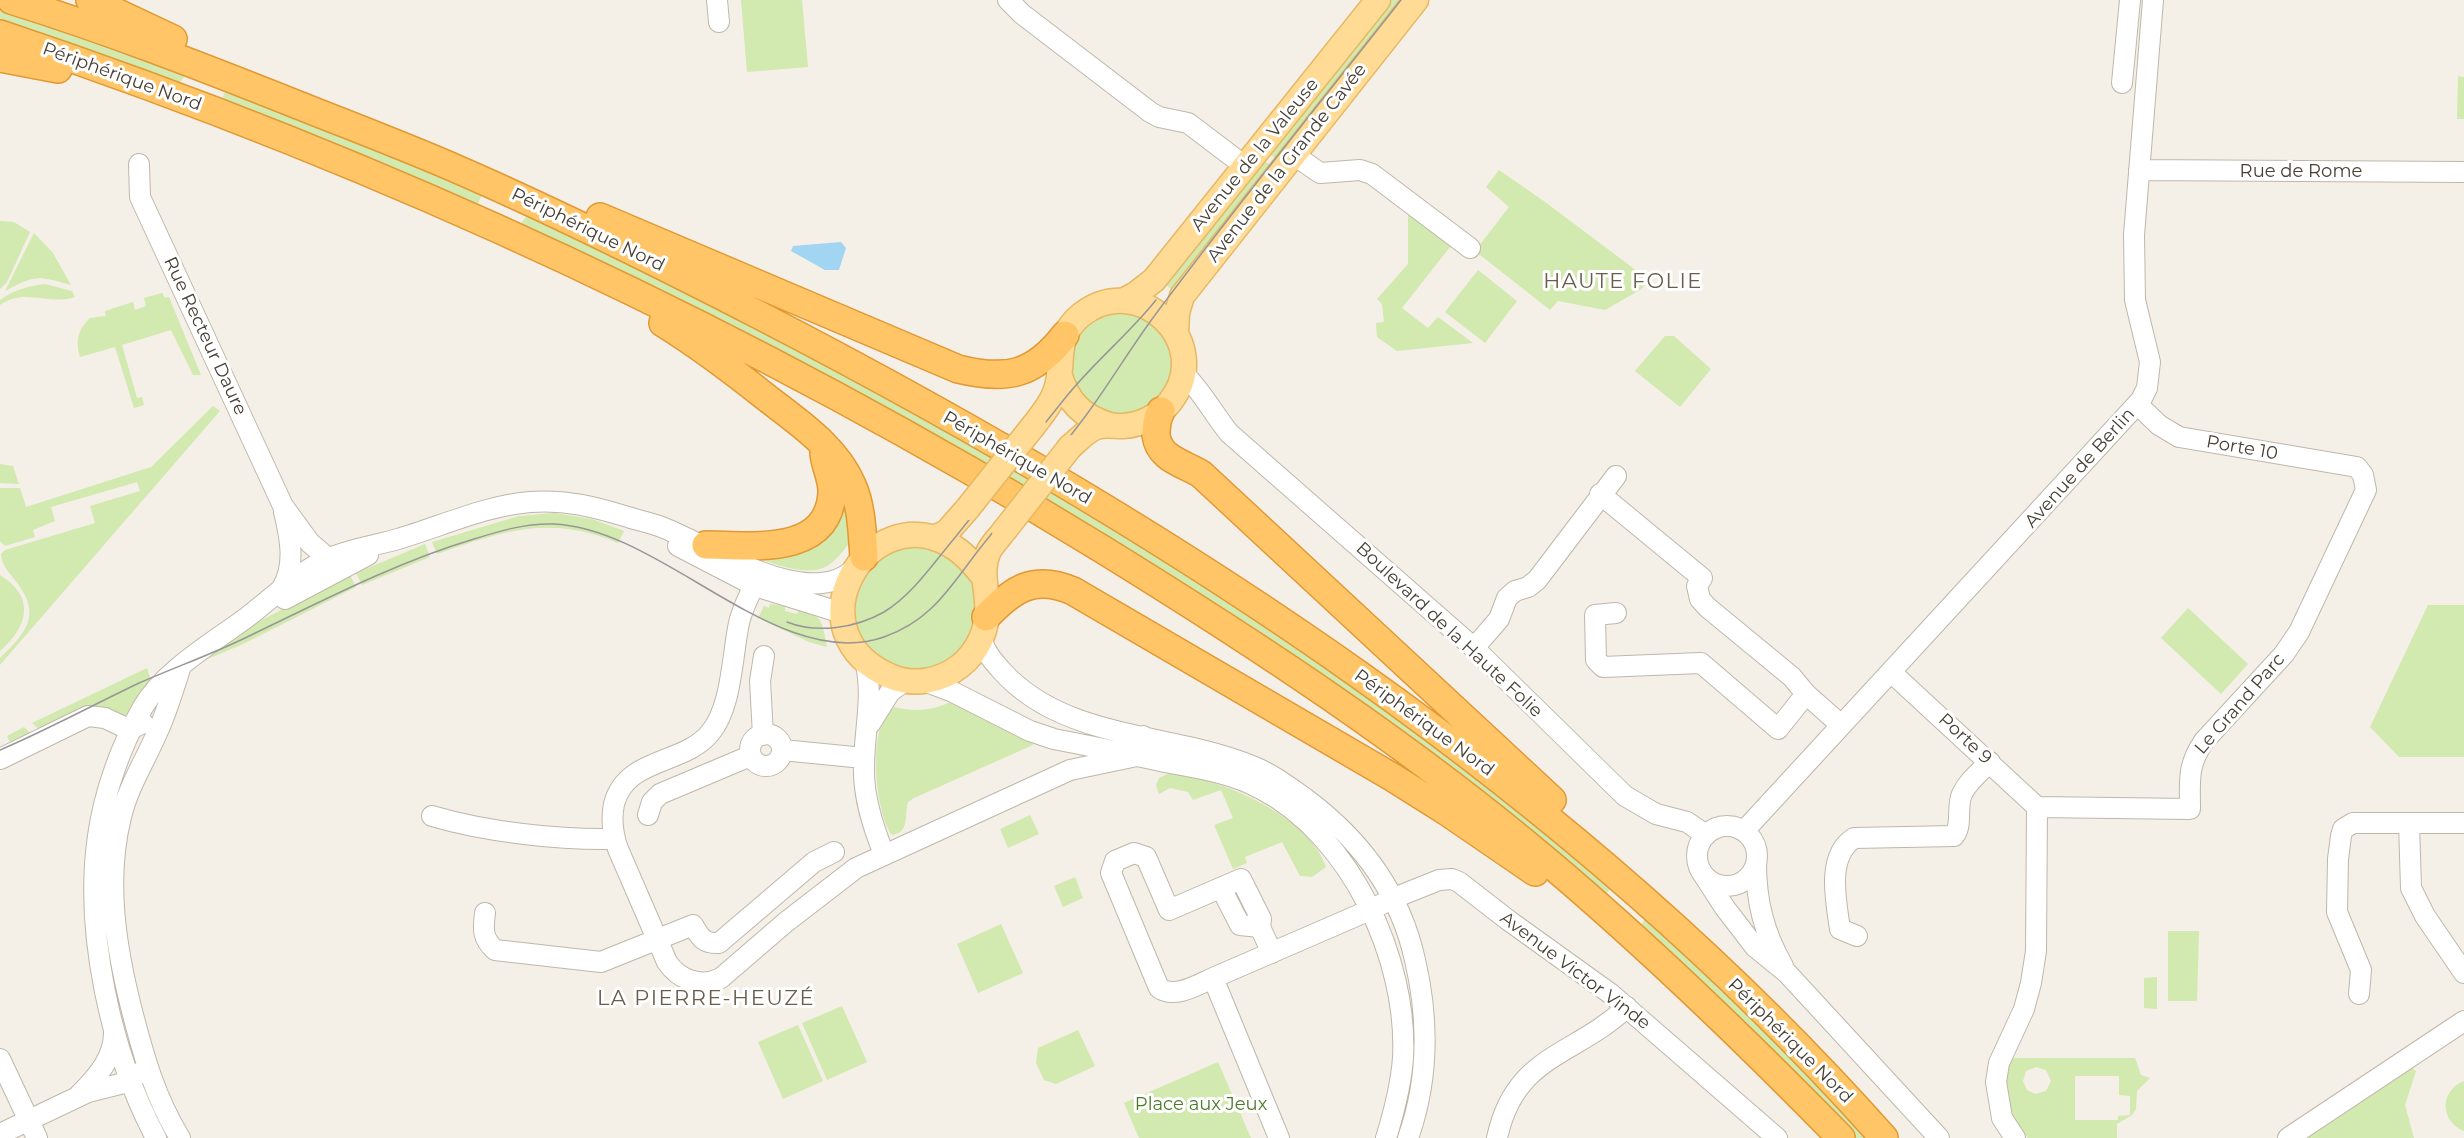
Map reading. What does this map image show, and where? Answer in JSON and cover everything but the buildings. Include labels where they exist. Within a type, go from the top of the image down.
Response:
[{"type":"highway","name":"Périphérique Nord","points":[[11,0],[165,54],[454,168],[687,278],[879,377],[1074,490],[1261,608],[1419,717],[1597,857],[1674,926],[1806,1053],[1884,1138]]},
{"type":"highway","points":[[22,0],[173,39]]},
{"type":"highway","points":[[90,0],[173,39],[260,71],[456,151],[862,355],[879,377]]},
{"type":"highway","name":"Périphérique Nord","points":[[0,34],[147,86],[371,173],[604,277],[856,406],[970,470],[1149,578],[1249,642],[1485,811],[1595,903],[1766,1062],[1841,1138]]},
{"type":"highway","points":[[0,58],[73,72],[121,88],[147,86]]},
{"type":"highway","points":[[539,191],[958,369],[988,376],[1013,374],[1036,364],[1055,349],[1065,335]]},
{"type":"highway","points":[[604,277],[620,299],[688,338],[757,390],[825,446],[836,458],[852,484],[860,512],[859,563]]},
{"type":"highway","points":[[1166,406],[1158,416],[1156,431],[1163,453],[1201,474],[1434,688],[1579,825],[1597,857]]},
{"type":"highway","points":[[706,545],[782,544],[796,542],[811,533],[824,519],[831,502],[832,485],[824,456],[825,446]]},
{"type":"highway","points":[[984,629],[1010,594],[1031,585],[1050,583],[1073,591],[1392,777],[1564,892],[1595,903]]},
{"type":"main road","name":"Avenue de la Valeuse","points":[[1123,301],[1154,280],[1378,0]]},
{"type":"main road","name":"Avenue de la Grande Cavée","points":[[1176,333],[1177,313],[1182,296],[1416,0]]},
{"type":"main road","points":[[934,538],[946,532],[968,508],[1034,425],[1054,395],[1059,373],[1059,354],[1065,335],[1075,322],[1088,310],[1104,304],[1123,301],[1150,308],[1162,316],[1176,333],[1183,353],[1183,373],[1179,387],[1166,406],[1152,418],[1133,425],[1110,425],[1089,431],[1071,447],[988,552],[983,576],[988,604],[984,629],[973,654],[950,673],[915,681],[890,676],[865,660],[847,637],[842,613],[846,586],[859,563],[879,546],[910,536],[934,538],[961,552],[983,576]]},
{"type":"main road","points":[[1059,373],[1067,395],[1078,408],[1093,419],[1110,425]]},
{"type":"street","points":[[717,0],[719,22]]},
{"type":"street","points":[[1008,0],[1022,14],[1150,112],[1159,117],[1188,123],[1246,167]]},
{"type":"street","points":[[2122,83],[2130,0]]},
{"type":"street","name":"Avenue de Berlin","points":[[1744,831],[2138,405],[2147,388],[2150,362],[2133,282],[2134,235],[2153,0]]},
{"type":"street","points":[[1294,155],[1320,174],[1360,170],[1372,174],[1470,248]]},
{"type":"street","name":"Rue Recteur Daure","points":[[139,164],[140,197],[283,506],[296,532],[323,554],[325,567]]},
{"type":"street","name":"Rue de Rome","points":[[2139,170],[2464,172]]},
{"type":"street","name":"Boulevard de la Haute Folie","points":[[1183,373],[1196,386],[1229,433],[1474,648],[1625,796],[1656,814],[1687,822],[1706,835]]},
{"type":"street","points":[[1166,406],[1189,399],[1206,403]]},
{"type":"street","name":"Porte 10","points":[[2138,405],[2159,425],[2180,437],[2357,467]]},
{"type":"street","name":"Le Grand Parc","points":[[2037,807],[2190,809],[2190,769],[2193,756],[2284,654],[2299,632],[2366,490],[2363,476],[2357,467]]},
{"type":"street","points":[[1474,648],[1499,619],[1507,598],[1515,591],[1528,587],[1537,580],[1600,494],[1616,476]]},
{"type":"street","points":[[1600,494],[1702,578],[1697,586],[1700,599],[1707,607],[1792,677],[1806,694],[1841,725]]},
{"type":"street","points":[[156,1138],[132,1092],[120,1084],[114,1056],[113,1020],[99,946],[95,905],[96,856],[101,819],[110,784],[133,728],[154,693],[165,679],[246,617],[352,551],[478,513],[533,502],[574,503],[661,526],[706,545],[758,579],[842,613]]},
{"type":"street","points":[[626,516],[721,570],[758,579],[823,584],[838,581],[859,563]]},
{"type":"street","points":[[296,532],[331,549],[352,551]]},
{"type":"street","name":"Rue Recteur Daure","points":[[282,594],[287,581],[296,532]]},
{"type":"street","points":[[325,567],[399,538]]},
{"type":"street","points":[[758,579],[740,620],[722,712],[710,734],[701,741],[639,771],[624,783],[618,792],[613,810],[614,839],[667,962],[677,975],[689,980],[709,982],[732,970],[776,930],[856,868],[1070,770],[1128,759],[1134,755],[1143,736]]},
{"type":"street","points":[[1616,613],[1595,615],[1596,660],[1603,667],[1701,663],[1778,729],[1806,694]]},
{"type":"street","points":[[984,629],[990,657],[1010,679],[1049,707],[1080,721],[1254,766],[1282,782],[1319,809],[1355,842],[1377,869],[1402,1021],[1401,1078],[1386,1138]]},
{"type":"street","points":[[763,735],[760,681],[764,656]]},
{"type":"street","points":[[865,660],[869,684],[864,758],[866,795],[876,834],[884,854]]},
{"type":"street","points":[[180,669],[163,719],[126,801],[113,860],[116,930],[124,982],[144,1058],[168,1117],[180,1138]]},
{"type":"street","name":"Porte 9","points":[[1892,673],[2037,807]]},
{"type":"street","points":[[867,729],[890,692],[915,681],[953,692],[1030,731],[1054,739],[1224,775],[1248,783],[1272,795],[1303,819],[1341,860],[1355,880],[1406,926],[1424,1011],[1426,1037],[1422,1090],[1408,1138]]},
{"type":"street","points":[[0,759],[88,716],[105,718],[122,727],[133,728],[145,722],[163,719]]},
{"type":"street","points":[[763,735],[773,736],[778,740],[782,750],[779,759],[771,765],[756,764],[750,756],[753,740],[763,735]]},
{"type":"street","points":[[782,750],[864,758]]},
{"type":"street","points":[[648,815],[652,802],[660,794],[750,756]]},
{"type":"street","points":[[1857,936],[1840,929],[1835,898],[1836,871],[1846,843],[1854,838],[1954,836],[1958,831],[1961,796],[1969,782],[1990,762]]},
{"type":"street","points":[[2015,1138],[2002,1118],[1996,1082],[1999,1063],[2024,1009],[2036,951],[2037,807]]},
{"type":"street","points":[[432,816],[490,829],[587,839],[614,839]]},
{"type":"street","points":[[2359,994],[2361,970],[2337,912],[2338,859],[2343,829],[2353,823],[2464,823]]},
{"type":"street","points":[[2409,823],[2411,888],[2425,916],[2464,973]]},
{"type":"street","points":[[1787,973],[1775,953],[1761,917],[1756,891],[1754,843],[1744,831],[1724,826],[1711,831],[1706,835],[1697,853],[1701,871],[1725,908],[1755,947],[1787,973],[1939,1138]]},
{"type":"street","points":[[485,912],[483,934],[486,942],[495,950],[602,962],[693,925],[702,940],[708,943],[718,943],[814,862],[834,852]]},
{"type":"street","name":"Avenue Victor Vinde","points":[[1272,953],[1260,927],[1261,919],[1241,879],[1168,910],[1146,858],[1134,853],[1115,861],[1111,873],[1159,988],[1170,993],[1177,993],[1213,978],[1272,953],[1382,904],[1439,880],[1452,879],[1627,1007],[1711,1083],[1778,1138]]},
{"type":"street","points":[[1701,871],[1716,884],[1735,885],[1751,875],[1756,863]]},
{"type":"street","points":[[1213,978],[1279,1138]]},
{"type":"street","points":[[1497,1138],[1510,1100],[1517,1087],[1528,1075],[1554,1056],[1613,1020],[1627,1007]]},
{"type":"street","points":[[2288,1138],[2464,1021]]},
{"type":"street","points":[[0,1134],[34,1129],[77,1097],[114,1056],[132,1051],[144,1058]]},
{"type":"street","points":[[77,1097],[120,1084],[140,1072],[144,1058]]},
{"type":"street","points":[[0,1059],[34,1129]]},
{"type":"green space","points":[[741,0],[802,0],[808,67],[747,72]]},
{"type":"green space","points":[[1385,0],[1409,0],[1280,162],[1266,151]]},
{"type":"green space","points":[[0,7],[181,70],[185,76],[177,86],[0,25]]},
{"type":"green space","points":[[2458,76],[2464,77],[2464,119],[2457,119]]},
{"type":"green space","points":[[231,89],[482,194],[478,204],[471,206],[225,105],[223,96]]},
{"type":"green space","points":[[1260,158],[1275,168],[1179,296],[1160,280]]},
{"type":"green space","points":[[1499,170],[1641,274],[1646,284],[1640,290],[1605,310],[1558,301],[1550,310],[1475,251],[1509,207],[1486,187]]},
{"type":"green space","points":[[1409,211],[1459,253],[1450,247],[1402,308],[1428,328],[1438,317],[1473,343],[1397,351],[1377,337],[1376,323],[1384,322],[1382,304],[1377,299],[1408,264]]},
{"type":"green space","points":[[530,212],[830,361],[1162,553],[1456,756],[1611,888],[1604,896],[1314,676],[523,230],[521,223]]},
{"type":"green space","points":[[0,221],[14,222],[30,232],[7,282],[0,289]]},
{"type":"green space","points":[[34,233],[53,253],[71,285],[37,278],[5,291]]},
{"type":"green space","points":[[1478,270],[1517,301],[1485,343],[1445,312]]},
{"type":"green space","points":[[45,284],[72,291],[75,297],[56,300],[18,297],[0,305],[0,300],[11,294],[27,287]]},
{"type":"green space","points":[[162,293],[165,298],[169,297],[201,375],[193,375],[171,330],[122,345],[137,398],[142,397],[144,405],[134,408],[115,347],[80,357],[79,336],[90,318],[106,316],[105,311],[133,302],[135,310],[146,306],[144,298]]},
{"type":"green space","points":[[1121,313],[1141,316],[1150,321],[1164,335],[1169,344],[1172,364],[1169,384],[1164,393],[1150,407],[1141,412],[1121,415],[1101,412],[1092,407],[1078,393],[1073,384],[1070,364],[1073,344],[1078,335],[1092,321],[1101,316]]},
{"type":"green space","points":[[1665,336],[1674,336],[1711,369],[1680,407],[1635,371]]},
{"type":"green space","points":[[213,406],[220,411],[0,665],[0,658],[25,630],[30,612],[23,591],[5,567],[1,554],[5,550],[95,523],[90,506],[140,491],[137,482],[51,507],[55,521],[33,530],[35,537],[5,546],[0,541],[0,488],[20,488],[26,507],[151,467]]},
{"type":"green space","points":[[0,464],[13,466],[19,484],[0,483]]},
{"type":"green space","points":[[836,473],[856,535],[831,563],[818,569],[796,569],[784,567],[741,551],[802,544]]},
{"type":"green space","points":[[554,513],[592,519],[624,531],[618,543],[570,529],[527,529],[484,538],[437,554],[432,542],[519,516]]},
{"type":"green space","points":[[425,544],[430,557],[362,585],[356,573]]},
{"type":"green space","points":[[923,547],[945,554],[969,577],[974,587],[978,619],[957,658],[925,673],[879,663],[853,624],[852,600],[868,567],[899,549]]},
{"type":"green space","points":[[0,575],[19,593],[24,612],[17,632],[0,651]]},
{"type":"green space","points":[[350,575],[356,587],[243,644],[208,659],[244,629]]},
{"type":"green space","points":[[770,604],[785,606],[785,611],[797,614],[799,609],[818,618],[823,626],[827,647],[809,642],[758,618],[764,606],[769,608]]},
{"type":"green space","points":[[2428,605],[2464,605],[2464,757],[2399,757],[2370,727]]},
{"type":"green space","points":[[2188,608],[2248,664],[2221,694],[2161,638]]},
{"type":"green space","points":[[147,668],[151,680],[126,715],[43,733],[32,723]]},
{"type":"green space","points":[[957,699],[1032,740],[1033,745],[914,798],[908,802],[902,831],[892,835],[881,808],[876,769],[879,731],[885,716],[894,707],[911,710],[926,709]]},
{"type":"green space","points":[[24,727],[35,737],[13,749],[7,736]]},
{"type":"green space","points":[[1169,773],[1212,782],[1260,802],[1302,831],[1317,848],[1326,867],[1312,877],[1300,876],[1282,842],[1245,857],[1247,863],[1233,869],[1214,825],[1233,818],[1221,790],[1193,800],[1188,792],[1170,788],[1159,794],[1156,785],[1159,778]]},
{"type":"green space","points":[[1030,815],[1039,834],[1008,848],[1000,829]]},
{"type":"green space","points":[[1075,877],[1083,898],[1063,907],[1054,886]]},
{"type":"green space","points":[[1651,916],[1873,1138],[1848,1138],[1640,928],[1645,918]]},
{"type":"green space","points":[[1001,924],[1023,973],[978,993],[957,944]]},
{"type":"green space","points":[[2168,931],[2199,931],[2197,1001],[2168,1001]]},
{"type":"green space","points":[[2157,977],[2157,1009],[2144,1008],[2144,978]]},
{"type":"green space","points":[[842,1006],[867,1062],[827,1080],[802,1023]]},
{"type":"green space","points":[[798,1025],[823,1081],[783,1099],[758,1042]]},
{"type":"green space","points":[[1078,1030],[1095,1066],[1056,1084],[1044,1080],[1036,1063],[1038,1048]]},
{"type":"green space","points":[[2008,1058],[2135,1058],[2141,1075],[2150,1078],[2137,1091],[2136,1109],[2132,1115],[2117,1124],[2117,1138],[2028,1138],[2015,1119],[2008,1101],[2006,1081]],"holes":[[[2036,1067],[2046,1070],[2051,1081],[2046,1091],[2035,1094],[2027,1090],[2023,1081],[2026,1071]],[[2075,1076],[2119,1076],[2119,1095],[2130,1096],[2130,1115],[2118,1116],[2118,1120],[2075,1120]]]},
{"type":"green space","name":"Place aux Jeux","points":[[1218,1062],[1251,1138],[1139,1138],[1124,1103]]},
{"type":"green space","points":[[2407,1064],[2416,1071],[2405,1105],[2414,1138],[2296,1138]]},
{"type":"green space","points":[[2464,1081],[2464,1131],[2450,1120],[2446,1106],[2450,1092]]},
{"type":"water","points":[[841,242],[846,248],[839,270],[825,270],[791,251],[793,246]]},
{"type":"tram line","points":[[0,750],[137,684],[232,644],[386,571],[474,539],[523,526],[553,524],[594,532],[636,549],[761,619],[803,636],[844,643],[884,637],[901,630],[928,611],[950,588],[1061,448],[1188,271],[1401,0]]},
{"type":"tram line","points":[[787,622],[811,628],[836,628],[873,618],[904,597],[1077,384],[1156,300]]},
{"type":"district","name":"HAUTE FOLIE","points":[[1623,282]]},
{"type":"district","name":"LA PIERRE-HEUZÉ","points":[[706,999]]}]
